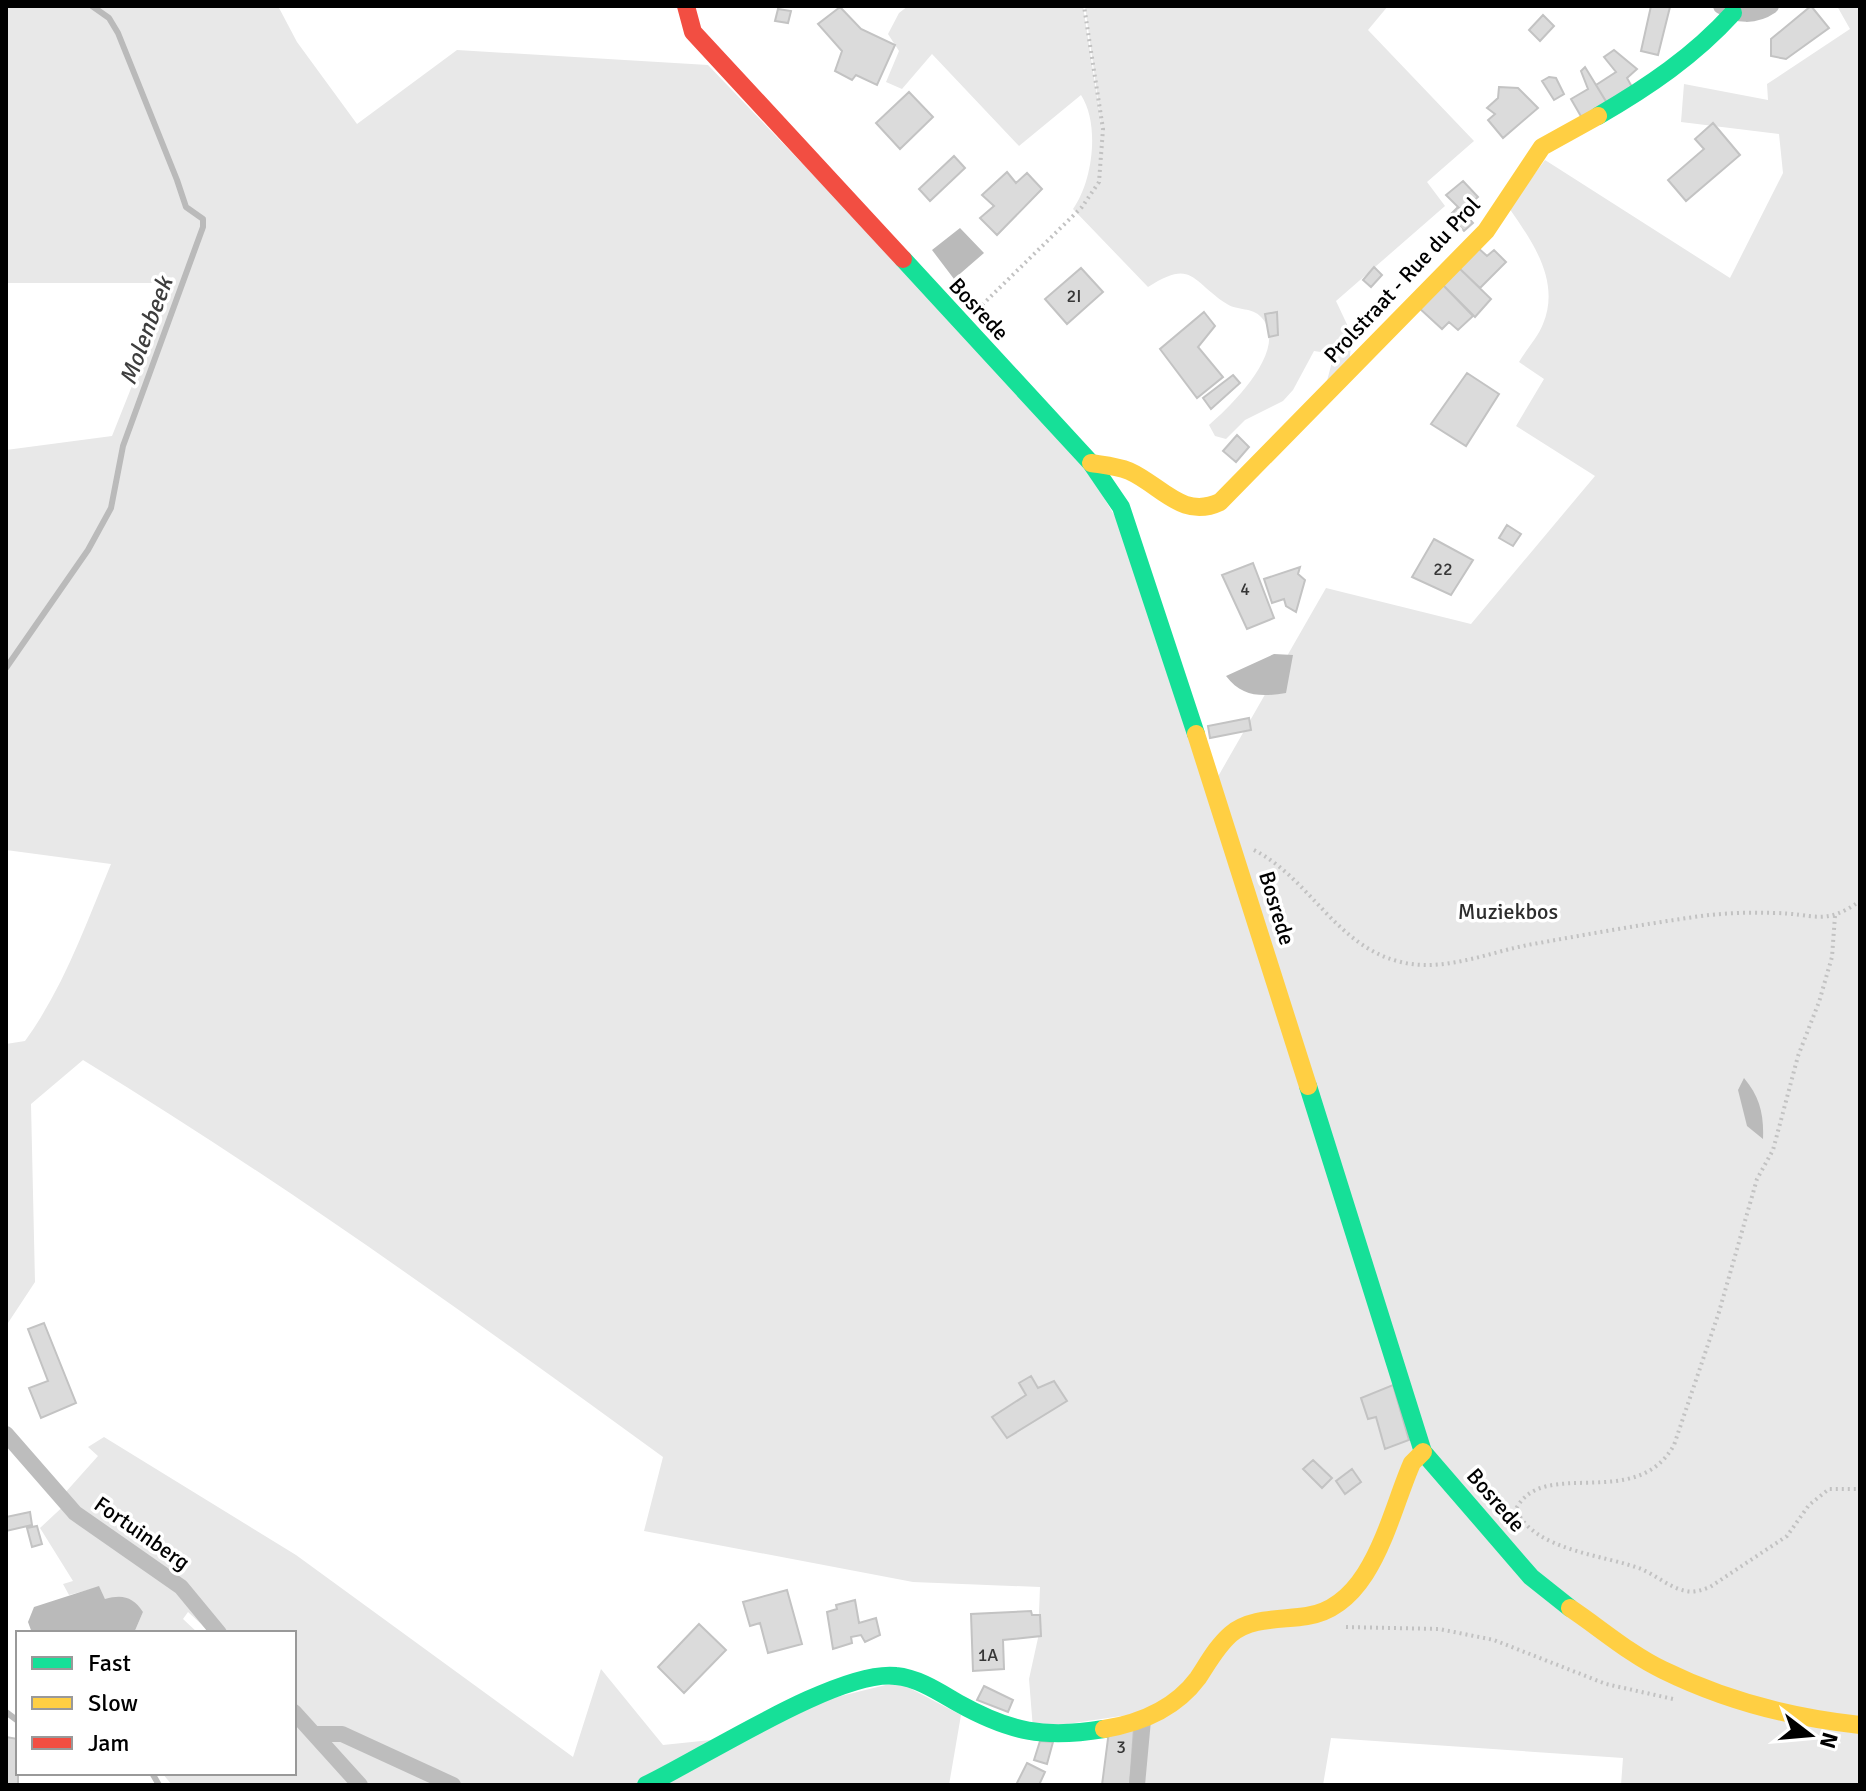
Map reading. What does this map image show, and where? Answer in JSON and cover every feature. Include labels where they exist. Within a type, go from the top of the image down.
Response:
[{"type":"street","name":"Bosrede","points":[[686,6],[693,32],[960,325],[1091,463],[1121,507],[1233,847],[1423,1452],[1531,1577],[1570,1608],[1662,1670],[1743,1700],[1813,1720],[1860,1725]]},
{"type":"street","name":"Prolstraat - Rue du Prol","points":[[1091,463],[1131,471],[1191,509],[1211,508],[1220,502],[1486,231],[1542,147],[1649,87],[1727,10],[1763,11],[1771,6]]},
{"type":"street","name":"Fortuinberg","points":[[6,1434],[75,1513],[181,1587],[217,1631]]},
{"type":"street","points":[[646,1785],[702,1759],[781,1712],[876,1676],[912,1678],[960,1708],[1021,1732],[1061,1734],[1143,1720],[1168,1706],[1191,1685],[1235,1630],[1255,1622],[1331,1609],[1346,1601],[1367,1564],[1412,1463],[1423,1452]]},
{"type":"street","points":[[296,1714],[360,1785]]},
{"type":"street","points":[[1137,1785],[1143,1720]]},
{"type":"street","points":[[316,1734],[352,1738],[453,1785]]},
{"type":"path","points":[[960,325],[1022,270],[1082,207],[1099,182],[1103,129],[1101,105],[1084,6]]},
{"type":"path","points":[[1233,847],[1247,847],[1262,854],[1372,952],[1431,967],[1529,944],[1705,916],[1777,912],[1820,919],[1835,916],[1860,901]]},
{"type":"path","points":[[1835,916],[1828,972],[1798,1056],[1773,1150],[1757,1179],[1719,1312],[1674,1445],[1664,1462],[1644,1473],[1592,1485],[1537,1487],[1524,1494],[1516,1509],[1527,1525],[1562,1545],[1596,1559],[1640,1569],[1680,1589],[1695,1591],[1710,1587],[1787,1536],[1809,1505],[1829,1489],[1860,1489]]},
{"type":"path","points":[[1339,1627],[1439,1629],[1494,1640],[1606,1684],[1679,1699]]},
{"type":"green space","name":"Muziekbos","points":[[6,6],[278,6],[297,42],[357,124],[457,50],[708,65],[865,229],[1089,473],[1116,518],[1208,794],[1326,588],[1471,624],[1595,476],[1516,426],[1544,379],[1519,362],[1543,324],[1549,292],[1535,248],[1509,208],[1545,160],[1730,278],[1783,173],[1779,134],[1681,122],[1684,84],[1768,100],[1767,84],[1850,29],[1837,6],[1860,6],[1860,1785],[1621,1785],[1623,1758],[1331,1738],[1323,1785],[1140,1785],[1148,1725],[1193,1679],[1142,1713],[1033,1729],[1029,1679],[1038,1638],[1040,1587],[913,1582],[644,1531],[663,1457],[304,1203],[83,1060],[31,1104],[35,1282],[6,1326],[6,1044],[25,1041],[39,1021],[73,956],[111,864],[6,850],[6,450],[112,436],[173,283],[6,283]]},
{"type":"green space","points":[[908,6],[1083,6],[1103,136],[1085,6],[1388,6],[1368,30],[1474,141],[1427,182],[1445,206],[1336,301],[1352,335],[1349,366],[1327,381],[1334,354],[1314,351],[1293,390],[1283,401],[1245,420],[1226,439],[1215,436],[1209,425],[1243,391],[1264,360],[1269,344],[1268,330],[1261,317],[1227,304],[1191,276],[1174,274],[1148,287],[1073,209],[1085,183],[1092,152],[1091,121],[1081,95],[1019,146],[932,54],[902,89],[886,82],[899,51],[888,34],[899,13]]},
{"type":"green space","points":[[104,1437],[296,1555],[573,1757],[601,1669],[663,1745],[711,1740],[639,1785],[463,1785],[423,1767],[442,1785],[363,1785],[296,1713],[296,1631],[209,1631],[188,1612],[183,1619],[196,1631],[135,1631],[143,1612],[105,1599],[99,1587],[69,1595],[63,1584],[73,1581],[40,1528],[70,1500],[64,1494],[98,1456],[88,1447]]},
{"type":"green space","points":[[898,1682],[961,1715],[949,1785],[661,1785],[804,1705]]},
{"type":"green space","points":[[296,1721],[353,1785],[172,1785],[164,1775],[296,1775]]},
{"type":"shaded area","points":[[960,228],[984,253],[954,279],[932,250]]},
{"type":"shaded area","points":[[1274,654],[1293,655],[1286,693],[1268,695],[1245,692],[1226,676]]},
{"type":"shaded area","points":[[1744,1078],[1760,1107],[1763,1139],[1747,1126],[1738,1090]]},
{"type":"shaded area","points":[[99,1586],[105,1599],[127,1598],[143,1612],[135,1631],[31,1631],[28,1622],[34,1607]]},
{"type":"building","points":[[1651,6],[1670,7],[1658,55],[1641,51]]},
{"type":"building","points":[[1811,6],[1829,28],[1786,59],[1771,56],[1771,39]]},
{"type":"building","points":[[840,7],[861,29],[895,45],[877,85],[856,75],[852,80],[835,71],[842,51],[818,24]]},
{"type":"building","points":[[778,9],[791,11],[788,23],[775,21]]},
{"type":"building","points":[[1543,15],[1554,26],[1540,41],[1529,30]]},
{"type":"building","points":[[1614,50],[1637,69],[1627,78],[1632,87],[1607,103],[1596,85],[1616,72],[1604,57]]},
{"type":"building","points":[[1585,67],[1607,103],[1582,118],[1571,99],[1588,89],[1581,71]]},
{"type":"building","points":[[1549,77],[1556,78],[1564,94],[1554,100],[1542,81]]},
{"type":"building","points":[[1499,87],[1518,88],[1538,108],[1503,138],[1488,120],[1495,114],[1487,108],[1498,98]]},
{"type":"building","points":[[909,92],[933,117],[900,149],[876,123]]},
{"type":"building","points":[[1713,123],[1740,155],[1686,201],[1668,180],[1704,149],[1695,139]]},
{"type":"building","points":[[954,156],[965,168],[930,201],[919,189]]},
{"type":"building","points":[[1007,172],[1016,183],[1027,173],[1042,189],[997,235],[980,218],[994,206],[982,195]]},
{"type":"building","points":[[1463,181],[1478,197],[1462,211],[1446,195]]},
{"type":"building","points":[[1458,207],[1473,223],[1464,231],[1449,216]]},
{"type":"building","points":[[1477,247],[1487,256],[1494,250],[1506,262],[1480,288],[1458,267]]},
{"type":"building","points":[[1374,267],[1382,275],[1371,287],[1363,280]]},
{"type":"building","points":[[1458,267],[1491,299],[1475,317],[1441,283]]},
{"type":"building","points":[[1081,268],[1103,292],[1067,324],[1045,299]]},
{"type":"building","points":[[1441,283],[1473,316],[1458,330],[1449,322],[1442,329],[1418,307]]},
{"type":"building","points":[[1204,312],[1215,326],[1198,347],[1223,377],[1197,398],[1160,349]]},
{"type":"building","points":[[1277,312],[1278,335],[1269,337],[1265,314]]},
{"type":"building","points":[[1467,373],[1499,394],[1466,446],[1431,424]]},
{"type":"building","points":[[1233,375],[1240,383],[1211,409],[1203,398]]},
{"type":"building","points":[[1237,435],[1249,447],[1236,462],[1223,451]]},
{"type":"building","points":[[1507,525],[1521,534],[1513,546],[1499,538]]},
{"type":"building","points":[[1434,539],[1473,560],[1451,595],[1412,577]]},
{"type":"building","points":[[1253,563],[1274,618],[1247,629],[1222,575]]},
{"type":"building","points":[[1300,567],[1298,574],[1305,580],[1296,612],[1286,606],[1284,599],[1272,603],[1264,579]]},
{"type":"building","points":[[1249,718],[1251,730],[1210,738],[1208,726]]},
{"type":"building","points":[[44,1323],[76,1403],[41,1418],[29,1388],[48,1381],[28,1329]]},
{"type":"building","points":[[1031,1376],[1038,1388],[1054,1381],[1067,1401],[1007,1438],[992,1417],[1026,1395],[1019,1383]]},
{"type":"building","points":[[1393,1385],[1409,1440],[1385,1449],[1376,1417],[1368,1419],[1361,1398]]},
{"type":"building","points":[[1313,1460],[1332,1478],[1322,1488],[1303,1469]]},
{"type":"building","points":[[1352,1469],[1361,1482],[1345,1494],[1336,1481]]},
{"type":"building","points":[[30,1512],[32,1525],[6,1531],[6,1517]]},
{"type":"building","points":[[37,1526],[42,1544],[32,1547],[27,1528]]},
{"type":"building","points":[[787,1590],[802,1644],[768,1653],[760,1623],[750,1626],[743,1602]]},
{"type":"building","points":[[855,1600],[859,1623],[876,1618],[880,1635],[865,1642],[861,1635],[851,1637],[852,1643],[833,1649],[827,1612],[837,1609],[836,1605]]},
{"type":"building","points":[[1031,1611],[1032,1615],[1040,1615],[1041,1636],[1003,1640],[1004,1669],[973,1671],[971,1614]]},
{"type":"building","points":[[699,1624],[726,1650],[684,1693],[658,1667]]},
{"type":"building","points":[[984,1686],[1013,1700],[1008,1712],[977,1700]]},
{"type":"building","points":[[1134,1728],[1130,1785],[1102,1785],[1109,1731]]},
{"type":"building","points":[[6,1737],[16,1739],[18,1784],[6,1784]]},
{"type":"building","points":[[1040,1741],[1053,1742],[1047,1764],[1034,1760]]},
{"type":"building","points":[[1027,1763],[1045,1772],[1039,1785],[1016,1785]]},
{"type":"waterway","name":"Molenbeek","points":[[6,668],[88,550],[111,508],[123,446],[203,227],[203,219],[186,207],[118,33],[109,18],[92,6]]},
{"type":"waterway","name":"Molenbeek","points":[[6,1712],[16,1720]]},
{"type":"waterway","name":"Molenbeek","points":[[153,1775],[159,1785]]},
{"type":"traffic: fast","points":[[1598,116],[1670,70],[1733,13]]},
{"type":"traffic: fast","points":[[903,259],[1091,463],[1121,507],[1196,734]]},
{"type":"traffic: fast","points":[[1308,1086],[1423,1452],[1531,1577],[1570,1608]]},
{"type":"traffic: fast","points":[[646,1785],[807,1700],[871,1678],[896,1676],[912,1680],[994,1721],[1028,1731],[1063,1733],[1104,1729]]},
{"type":"traffic: slow","points":[[1091,463],[1129,471],[1183,504],[1194,507],[1220,502],[1486,231],[1542,147],[1598,116]]},
{"type":"traffic: slow","points":[[1196,734],[1308,1086]]},
{"type":"traffic: slow","points":[[1104,1729],[1144,1718],[1179,1698],[1198,1678],[1221,1644],[1239,1629],[1257,1622],[1307,1616],[1330,1609],[1348,1595],[1376,1555],[1412,1463],[1423,1452]]},
{"type":"traffic: slow","points":[[1570,1608],[1639,1657],[1686,1681],[1760,1706],[1810,1718],[1860,1725]]},
{"type":"traffic: jam","points":[[686,6],[693,32],[903,259]]}]
